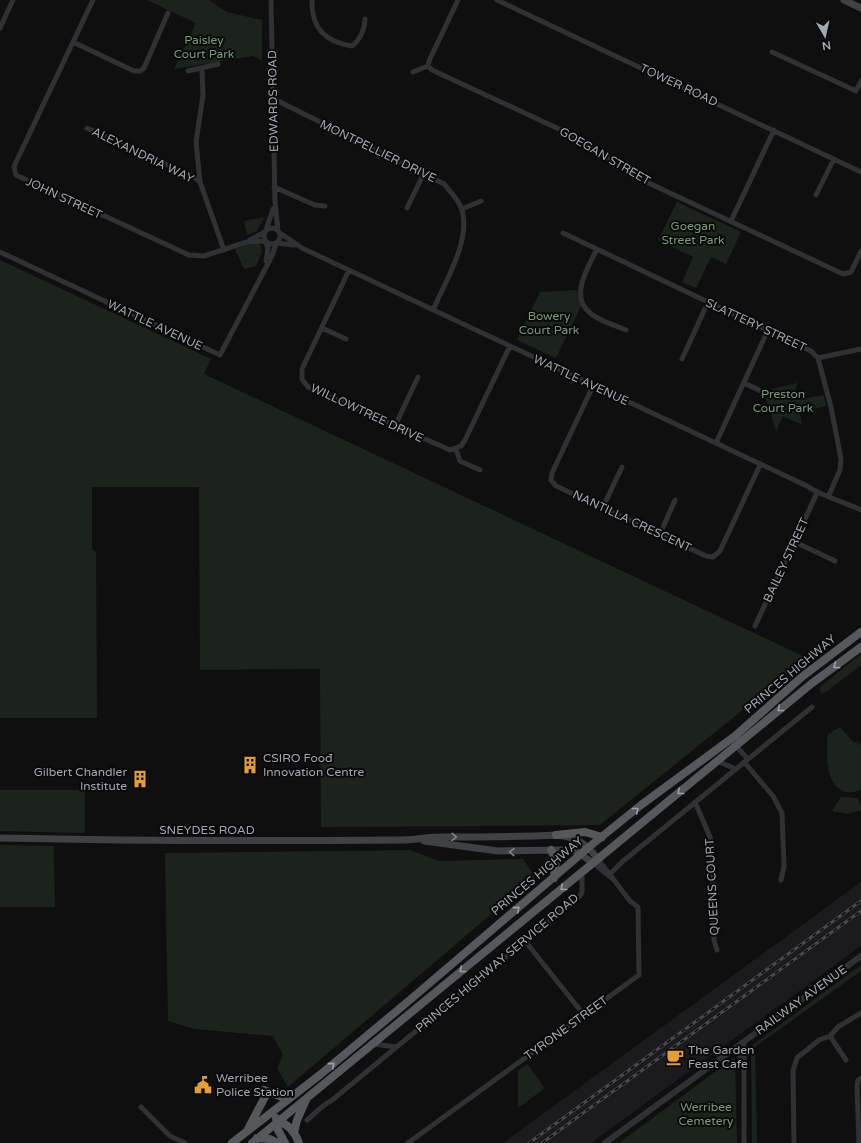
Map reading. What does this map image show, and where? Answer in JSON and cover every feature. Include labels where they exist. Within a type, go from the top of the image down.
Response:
[{"type":"highway","name":"PRINCES HIGHWAY","points":[[232,1143],[411,999],[554,878],[580,854],[720,747],[803,676],[861,632]]},
{"type":"highway","name":"PRINCES HIGHWAY","points":[[256,1141],[811,684],[861,647]]},
{"type":"highway","points":[[803,676],[811,684]]},
{"type":"highway","points":[[720,747],[736,746]]},
{"type":"highway","points":[[556,835],[585,832],[602,837]]},
{"type":"highway","points":[[551,850],[556,860],[554,878]]},
{"type":"highway","points":[[248,1129],[265,1093],[287,1099]]},
{"type":"highway","points":[[294,1133],[297,1120],[308,1097]]},
{"type":"highway","points":[[272,1112],[278,1122],[278,1130],[285,1143]]},
{"type":"highway","points":[[278,1122],[285,1123],[294,1133],[299,1143]]},
{"type":"highway","points":[[256,1141],[270,1139],[278,1143]]},
{"type":"main road","points":[[844,0],[861,8]]},
{"type":"main road","name":"SNEYDES ROAD","points":[[0,838],[155,841],[415,840],[440,837],[492,838],[556,835],[574,838],[589,847],[596,861]]},
{"type":"main road","name":"SNEYDES ROAD","points":[[415,840],[498,851],[569,850],[596,861]]},
{"type":"street","points":[[0,28],[13,0]]},
{"type":"street","name":"JOHN STREET","points":[[93,0],[16,162],[14,171],[16,175],[189,255],[204,256],[224,250],[247,242],[265,231]]},
{"type":"street","name":"EDWARDS ROAD","points":[[271,0],[274,99],[274,187],[279,232]]},
{"type":"street","points":[[312,0],[312,12],[315,25],[326,36],[346,45],[352,46],[357,42],[365,26],[365,19]]},
{"type":"street","points":[[413,72],[428,66],[458,0]]},
{"type":"street","name":"TOWER ROAD","points":[[497,0],[861,172]]},
{"type":"street","points":[[73,42],[134,71],[140,71],[143,69],[168,13]]},
{"type":"street","points":[[772,52],[859,92],[861,81]]},
{"type":"street","points":[[188,71],[202,69],[218,64]]},
{"type":"street","name":"GOEGAN STREET","points":[[428,66],[432,70],[574,136],[638,178],[843,274],[851,272],[860,254]]},
{"type":"street","points":[[200,182],[196,142],[203,95],[202,69]]},
{"type":"street","name":"MONTPELLIER DRIVE","points":[[274,99],[424,173],[444,184],[455,196],[462,209],[464,234],[457,257],[433,310]]},
{"type":"street","name":"ALEXANDRIA WAY","points":[[87,128],[194,177],[200,182],[224,250]]},
{"type":"street","points":[[731,221],[774,130]]},
{"type":"street","points":[[816,195],[834,159]]},
{"type":"street","points":[[407,208],[424,173]]},
{"type":"street","points":[[274,187],[315,205],[325,206]]},
{"type":"street","name":"EDWARDS ROAD","points":[[265,231],[270,222],[275,202]]},
{"type":"street","points":[[462,209],[481,202]]},
{"type":"street","points":[[274,228],[279,232],[280,238],[277,243],[271,245],[266,242],[265,231],[274,228]]},
{"type":"street","name":"WATTLE AVENUE","points":[[279,232],[302,248],[807,486],[817,493],[829,496],[861,510]]},
{"type":"street","name":"SLATTERY STREET","points":[[563,233],[811,351],[818,358],[831,407],[841,459],[840,470],[829,496]]},
{"type":"street","name":"JOHN STREET","points":[[247,242],[266,242]]},
{"type":"street","name":"WATTLE AVENUE","points":[[266,242],[268,249],[266,266]]},
{"type":"street","name":"WATTLE AVENUE","points":[[0,252],[220,355],[277,243],[302,248]]},
{"type":"street","points":[[597,249],[584,277],[581,288],[582,300],[587,310],[626,330]]},
{"type":"street","name":"WILLOWTREE DRIVE","points":[[349,270],[302,369],[302,379],[308,387],[444,448],[456,449]]},
{"type":"street","points":[[682,359],[708,302]]},
{"type":"street","points":[[322,328],[346,339]]},
{"type":"street","points":[[716,443],[768,330]]},
{"type":"street","points":[[480,470],[460,461],[456,449],[461,446],[465,440],[510,346]]},
{"type":"street","points":[[818,358],[861,349]]},
{"type":"street","points":[[395,426],[418,377]]},
{"type":"street","points":[[744,383],[761,391]]},
{"type":"street","name":"NANTILLA CRESCENT","points":[[593,386],[552,473],[551,480],[556,486],[713,558],[720,551],[760,465]]},
{"type":"street","points":[[603,507],[622,467]]},
{"type":"street","name":"BAILEY STREET","points":[[755,626],[817,493]]},
{"type":"street","points":[[660,534],[675,500]]},
{"type":"street","points":[[795,542],[835,561]]},
{"type":"street","points":[[611,873],[622,862],[812,707]]},
{"type":"street","points":[[736,746],[773,796],[782,813],[784,867],[781,880]]},
{"type":"street","points":[[717,761],[736,769]]},
{"type":"street","name":"QUEENS COURT","points":[[695,802],[712,845],[714,940],[717,950]]},
{"type":"street","name":"TYRONE STREET","points":[[596,861],[611,873],[614,880]]},
{"type":"street","name":"TYRONE STREET","points":[[408,1143],[639,975],[639,910],[596,861]]},
{"type":"street","name":"PRINCES HIGHWAY SERVICE ROAD","points":[[307,1120],[580,896],[582,892],[582,872]]},
{"type":"street","points":[[525,941],[584,1015]]},
{"type":"street","name":"RAILWAY AVENUE","points":[[605,1143],[861,956]]},
{"type":"street","points":[[794,1143],[794,1064],[797,1058],[820,1040],[830,1036],[838,1027],[861,1013]]},
{"type":"street","points":[[830,1036],[846,1060]]},
{"type":"street","points":[[744,1042],[744,1143]]},
{"type":"street","points":[[374,1044],[396,1047]]},
{"type":"street","points":[[738,1046],[743,1068]]},
{"type":"street","points":[[859,1143],[858,1080],[861,1078]]},
{"type":"street","points":[[141,1107],[170,1136],[185,1143]]},
{"type":"shaded area","points":[[861,882],[861,946],[591,1143],[503,1143]]},
{"type":"green space","name":"Paisley Court Park","points":[[147,0],[209,0],[227,12],[262,20],[262,61],[253,56],[174,69],[196,23]]},
{"type":"green space","name":"Goegan Street Park","points":[[677,202],[741,232],[726,264],[711,257],[696,288],[682,282],[693,257],[658,240]]},
{"type":"green space","points":[[265,217],[257,231],[247,235],[244,221]]},
{"type":"green space","points":[[252,243],[258,243],[261,246],[262,252],[256,266],[244,269],[235,249]]},
{"type":"green space","points":[[0,260],[211,359],[204,374],[807,658],[600,825],[321,827],[320,669],[200,670],[199,487],[92,487],[92,549],[96,552],[97,718],[0,718]]},
{"type":"green space","name":"Bowery Court Park","points":[[577,290],[581,306],[556,358],[517,340],[540,292]]},
{"type":"green space","name":"Preston Court Park","points":[[798,383],[795,390],[797,400],[824,395],[826,406],[800,412],[802,425],[783,416],[776,431],[766,399],[771,396],[772,389]]},
{"type":"green space","points":[[861,654],[861,665],[826,692],[821,693],[820,687]]},
{"type":"green space","points":[[840,727],[854,743],[858,741],[861,745],[861,789],[854,792],[846,792],[839,789],[830,776],[828,768],[828,734]]},
{"type":"green space","points":[[0,790],[85,790],[85,833],[0,831]]},
{"type":"green space","points":[[841,797],[857,798],[861,805],[861,810],[847,814],[832,811]]},
{"type":"green space","points":[[0,845],[54,846],[55,907],[0,907]]},
{"type":"green space","points":[[410,850],[439,861],[523,859],[535,877],[288,1087],[277,1068],[283,1055],[273,1036],[194,1029],[168,1021],[165,853]]},
{"type":"green space","points":[[861,965],[861,971],[755,1047],[757,1143],[752,1143],[751,1046]]},
{"type":"green space","name":"Werribee Cemetery","points":[[735,1057],[737,1143],[619,1143]]},
{"type":"green space","points":[[527,1064],[545,1088],[518,1108],[518,1071]]},
{"type":"railway","points":[[529,1143],[861,901]]},
{"type":"railway","points":[[542,1143],[861,911]]},
{"type":"place","name":"CSIRO Foođ Innovation Centre","points":[[250,765]]},
{"type":"place","name":"Gilbert Chandler Institute","points":[[140,779]]},
{"type":"place","name":"The Garden Feast Cafe","points":[[675,1057]]},
{"type":"place","name":"Werribee Police Station","points":[[203,1085]]}]
